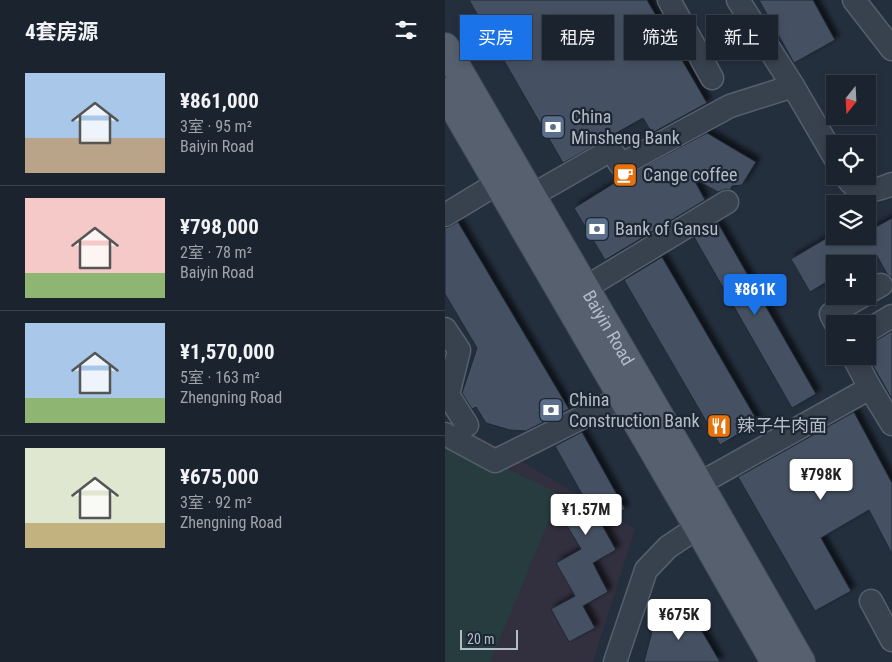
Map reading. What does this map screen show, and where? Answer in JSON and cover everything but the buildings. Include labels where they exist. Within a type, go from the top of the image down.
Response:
[{"type":"main road","name":"Baiyin Road","points":[[445,47],[699,484],[708,522],[775,662]]},
{"type":"main road","name":"Baiyin Road","points":[[445,92],[623,397],[801,662]]},
{"type":"street","points":[[669,0],[713,78]]},
{"type":"street","points":[[738,0],[793,86],[826,143]]},
{"type":"street","points":[[855,0],[892,49]]},
{"type":"street","points":[[531,196],[611,150],[621,165],[730,106],[793,86]]},
{"type":"street","points":[[445,215],[498,183]]},
{"type":"street","points":[[854,185],[864,191],[880,190],[892,184]]},
{"type":"street","points":[[585,288],[727,202]]},
{"type":"street","points":[[832,315],[847,305]]},
{"type":"street","points":[[876,325],[892,316]]},
{"type":"street","points":[[445,329],[459,350],[448,395],[467,425]]},
{"type":"street","points":[[858,365],[869,388],[892,424]]},
{"type":"street","points":[[699,484],[869,388]]},
{"type":"street","points":[[445,434],[495,461],[623,397]]},
{"type":"street","points":[[615,662],[646,570],[668,547],[708,522]]},
{"type":"street","points":[[871,602],[892,640]]},
{"type":"shaded area","points":[[445,426],[482,438],[635,529],[593,662],[445,662]]},
{"type":"green space","points":[[445,440],[560,494],[490,662],[445,662]]},
{"type":"place","name":"China Minsheng Bank","points":[[553,127]]},
{"type":"place","name":"Cange coffee","points":[[625,175]]},
{"type":"place","name":"Bank of Gansu","points":[[597,229]]},
{"type":"place","name":"China Construction Bank","points":[[551,410]]},
{"type":"place","name":"辣子牛肉面","points":[[719,426]]}]
